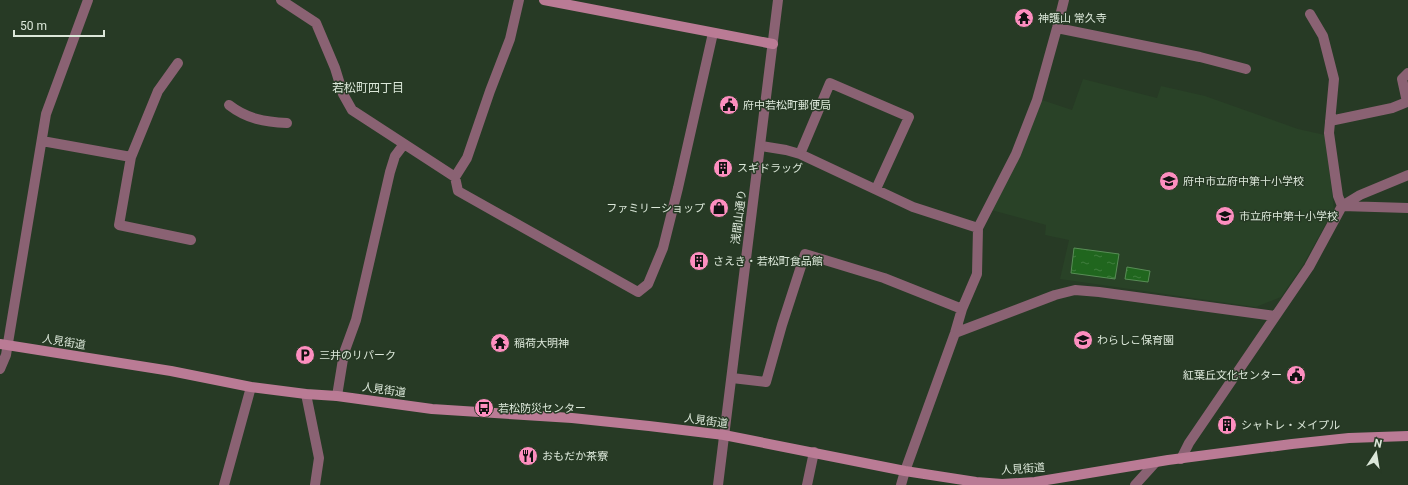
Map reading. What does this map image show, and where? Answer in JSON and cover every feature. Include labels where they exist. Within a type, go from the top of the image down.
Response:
[{"type":"main road","points":[[544,0],[772,44]]},
{"type":"main road","name":"人見街道","points":[[4,344],[171,371],[251,388],[337,396],[432,409],[572,418],[724,435],[905,471],[976,482],[1002,484],[1035,482],[1181,459],[1349,438],[1408,436]]},
{"type":"street","points":[[0,369],[6,355],[4,344],[46,114],[88,0]]},
{"type":"street","points":[[281,0],[316,23],[335,68],[343,94],[352,110],[455,177]]},
{"type":"street","points":[[519,0],[510,39],[467,158],[455,177],[458,192],[638,292],[648,284],[663,248],[713,33]]},
{"type":"street","name":"浅間山通り","points":[[718,485],[778,0]]},
{"type":"street","points":[[901,485],[955,333],[962,309],[977,274],[978,228],[1018,147],[1037,100],[1058,28],[1064,0]]},
{"type":"street","points":[[1310,14],[1323,36],[1334,79],[1329,133],[1338,196],[1342,206]]},
{"type":"street","points":[[1058,28],[1200,57],[1246,69]]},
{"type":"street","points":[[178,63],[158,91],[131,156],[119,225],[191,240]]},
{"type":"street","points":[[1330,121],[1392,108],[1407,102],[1402,79],[1408,73]]},
{"type":"street","points":[[800,154],[830,83],[909,117],[876,189]]},
{"type":"street","points":[[229,105],[240,113],[268,122],[287,123]]},
{"type":"street","points":[[42,141],[131,156]]},
{"type":"street","points":[[337,396],[344,353],[358,313],[390,172],[395,156],[404,144]]},
{"type":"street","points":[[761,146],[800,154],[913,207],[978,228]]},
{"type":"street","points":[[1181,459],[1189,443],[1309,267],[1342,206],[1360,195],[1408,175]]},
{"type":"street","points":[[1342,206],[1408,208]]},
{"type":"street","points":[[732,378],[766,382],[782,325],[805,254],[884,278],[962,309]]},
{"type":"street","points":[[955,333],[1055,295],[1075,290],[1275,316]]},
{"type":"street","points":[[224,485],[251,388]]},
{"type":"street","points":[[306,394],[319,458],[315,485]]},
{"type":"street","points":[[807,485],[814,452]]},
{"type":"street","points":[[1135,485],[1155,463]]},
{"type":"shaded area","name":"府中市立府中第十小学校","points":[[1083,79],[1157,98],[1161,86],[1205,96],[1298,129],[1325,135],[1334,209],[1303,265],[1281,297],[1256,307],[1060,279],[1069,240],[1045,235],[1046,225],[991,210],[1042,100],[1072,110]]},
{"type":"water","points":[[1074,248],[1119,254],[1115,279],[1071,273]]},
{"type":"water","points":[[1127,267],[1150,271],[1148,282],[1125,279]]},
{"type":"place","name":"神護山 常久寺","points":[[1024,18]]},
{"type":"place","name":"府中若松町郵便局","points":[[729,105]]},
{"type":"place","name":"スギドラッグ","points":[[723,168]]},
{"type":"place","name":"府中市立府中第十小学校","points":[[1169,181]]},
{"type":"place","name":"ファミリーショップ","points":[[719,208]]},
{"type":"place","name":"市立府中第十小学校","points":[[1225,216]]},
{"type":"place","name":"さえき・若松町食品館","points":[[699,261]]},
{"type":"place","name":"わらしこ保育園","points":[[1083,340]]},
{"type":"place","name":"稲荷大明神","points":[[500,343]]},
{"type":"place","name":"三井のリパーク","points":[[305,355]]},
{"type":"place","name":"紅葉丘文化センター","points":[[1296,375]]},
{"type":"place","name":"若松防災センター","points":[[484,408]]},
{"type":"place","name":"シャトレ・メイプル","points":[[1227,425]]},
{"type":"place","name":"おもだか茶寮","points":[[528,456]]},
{"type":"district","name":"若松町四丁目","points":[[368,88]]}]
